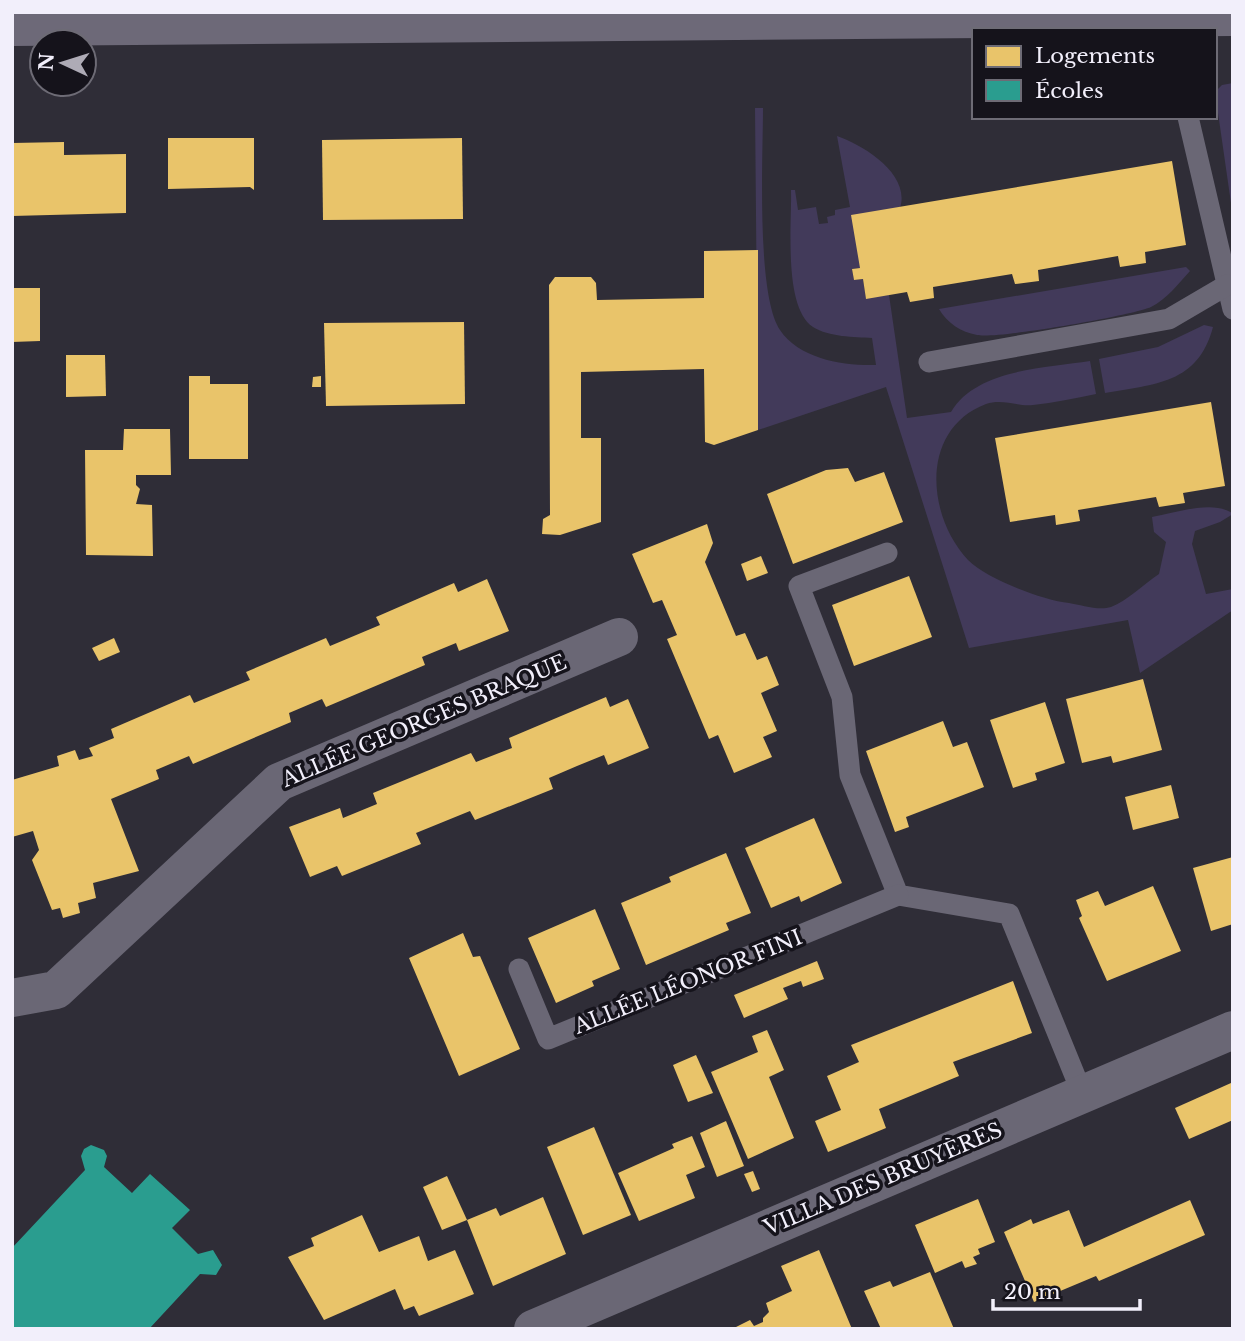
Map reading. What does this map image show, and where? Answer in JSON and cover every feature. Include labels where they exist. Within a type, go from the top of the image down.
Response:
[{"type":"street","points":[[12,27],[68,20],[1177,20],[1233,17]]},
{"type":"street","name":"ALLÉE GEORGES BRAQUE","points":[[12,998],[56,990],[279,782],[619,637]]},
{"type":"street","name":"VILLA DES BRUYÈRES","points":[[533,1329],[1233,1030]]},
{"type":"lane","points":[[1188,119],[1233,309]]},
{"type":"lane","points":[[929,362],[1169,319],[1227,285]]},
{"type":"lane","points":[[887,553],[799,586],[842,697],[850,775],[898,895],[1009,914],[1082,1093]]},
{"type":"lane","name":"ALLÉE LÉONOR FINI","points":[[519,969],[548,1039],[898,895]]},
{"type":"shaded area","points":[[1233,83],[1233,217],[1217,106],[1217,90],[1222,85]]},
{"type":"shaded area","points":[[755,108],[763,108],[762,224],[767,287],[772,312],[788,340],[823,359],[876,365],[872,338],[834,335],[813,327],[803,317],[793,284],[790,243],[791,190],[795,190],[798,210],[816,207],[819,224],[828,223],[827,217],[835,215],[835,210],[850,207],[837,136],[859,146],[882,163],[892,173],[902,196],[900,208],[888,230],[860,268],[852,269],[854,280],[863,279],[866,298],[889,295],[907,418],[951,412],[962,398],[977,387],[1013,373],[1090,361],[1096,394],[1033,405],[992,402],[965,416],[949,433],[940,452],[936,475],[938,497],[944,520],[954,541],[968,560],[1001,581],[1030,593],[1090,607],[1111,607],[1159,574],[1166,542],[1154,532],[1152,517],[1194,508],[1216,508],[1233,514],[1195,531],[1192,544],[1206,594],[1233,589],[1233,610],[1140,673],[1128,620],[969,648],[886,387],[758,430]]},
{"type":"shaded area","points":[[1186,267],[1190,271],[1167,296],[1151,307],[1064,326],[1010,334],[977,335],[955,326],[939,309]]},
{"type":"shaded area","points":[[1204,325],[1213,327],[1206,346],[1197,360],[1185,371],[1157,383],[1105,393],[1099,359],[1158,347]]},
{"type":"building: Logements","points":[[168,138],[254,138],[254,190],[250,187],[168,189]]},
{"type":"building: Logements","points":[[462,138],[463,219],[323,220],[322,140]]},
{"type":"building: Logements","points":[[64,142],[64,155],[126,154],[126,213],[12,216],[12,143]]},
{"type":"building: Logements","points":[[1172,161],[1186,245],[1145,252],[1146,263],[1120,267],[1118,256],[1038,270],[1039,281],[1015,284],[1012,274],[933,287],[934,298],[910,302],[907,292],[866,299],[863,279],[854,280],[852,269],[860,268],[851,215]]},
{"type":"building: Logements","points":[[758,250],[758,430],[714,445],[705,442],[704,369],[581,372],[581,438],[601,438],[601,522],[560,535],[542,534],[543,519],[550,515],[549,285],[555,277],[591,277],[596,283],[597,300],[704,298],[704,251]]},
{"type":"building: Logements","points":[[12,288],[40,288],[40,341],[12,342]]},
{"type":"building: Logements","points":[[464,322],[465,404],[326,406],[324,323]]},
{"type":"building: Logements","points":[[66,355],[105,355],[106,396],[66,397]]},
{"type":"building: Logements","points":[[189,376],[210,376],[210,384],[248,384],[248,459],[189,459]]},
{"type":"building: Logements","points":[[321,376],[321,387],[312,387],[313,377]]},
{"type":"building: Logements","points":[[1211,402],[1225,486],[1183,493],[1185,503],[1159,507],[1156,497],[1078,510],[1080,521],[1056,525],[1055,515],[1010,522],[995,438]]},
{"type":"building: Logements","points":[[124,429],[170,429],[171,475],[136,475],[136,485],[140,489],[136,504],[152,505],[153,556],[86,555],[85,450],[123,450]]},
{"type":"building: Logements","points":[[848,468],[855,482],[884,472],[903,522],[793,564],[767,494],[826,470]]},
{"type":"building: Logements","points":[[707,524],[713,543],[705,562],[736,636],[745,633],[757,660],[767,656],[779,685],[761,693],[777,731],[763,737],[772,757],[734,773],[718,735],[709,739],[667,639],[677,635],[662,600],[653,603],[632,554]]},
{"type":"building: Logements","points":[[761,556],[768,573],[747,581],[741,564]]},
{"type":"building: Logements","points":[[909,576],[932,637],[854,666],[832,605]]},
{"type":"building: Logements","points":[[487,579],[509,631],[459,651],[456,643],[422,657],[425,665],[326,707],[322,699],[289,713],[291,722],[193,764],[189,756],[156,770],[159,779],[111,799],[139,871],[93,883],[96,898],[78,903],[80,913],[63,918],[60,908],[52,910],[32,860],[39,850],[33,831],[12,837],[12,780],[59,766],[57,756],[75,750],[79,760],[93,756],[89,748],[114,738],[111,729],[190,695],[194,703],[250,680],[246,672],[326,638],[330,646],[380,625],[376,617],[454,583],[458,592]]},
{"type":"building: Logements","points":[[114,638],[120,652],[99,661],[92,648]]},
{"type":"building: Logements","points":[[1143,679],[1162,750],[1113,763],[1111,756],[1082,763],[1066,699]]},
{"type":"building: Logements","points":[[606,697],[610,707],[628,699],[649,748],[608,765],[604,755],[549,778],[553,789],[475,820],[470,811],[416,833],[421,844],[342,876],[337,866],[310,877],[289,827],[340,808],[343,818],[377,804],[373,793],[471,753],[476,762],[512,748],[509,738]]},
{"type":"building: Logements","points":[[1045,702],[1065,763],[1035,773],[1037,780],[1013,788],[990,720]]},
{"type":"building: Logements","points":[[943,721],[953,747],[967,742],[984,787],[906,817],[909,827],[895,832],[866,751]]},
{"type":"building: Logements","points":[[1171,785],[1179,818],[1133,830],[1125,797]]},
{"type":"building: Logements","points":[[814,818],[842,883],[801,902],[799,896],[771,908],[745,848]]},
{"type":"building: Logements","points":[[726,853],[751,913],[726,923],[729,930],[646,965],[621,903],[671,882],[669,877]]},
{"type":"building: Logements","points":[[1233,857],[1233,924],[1211,931],[1193,868]]},
{"type":"building: Logements","points":[[1153,886],[1181,951],[1107,981],[1079,918],[1082,916],[1076,900],[1098,891],[1105,906]]},
{"type":"building: Logements","points":[[595,909],[620,969],[592,981],[594,986],[556,1003],[528,938]]},
{"type":"building: Logements","points":[[463,933],[473,957],[480,956],[520,1049],[459,1076],[409,958]]},
{"type":"building: Logements","points":[[817,961],[824,979],[803,987],[801,981],[783,988],[788,999],[744,1018],[734,995]]},
{"type":"building: Logements","points":[[1013,981],[1032,1033],[953,1062],[959,1076],[879,1109],[886,1128],[828,1152],[815,1121],[841,1110],[827,1076],[859,1062],[851,1045]]},
{"type":"building: Logements","points":[[767,1030],[784,1070],[769,1077],[794,1138],[748,1159],[711,1072],[758,1052],[752,1036]]},
{"type":"building: Logements","points":[[696,1055],[713,1093],[688,1102],[673,1065]]},
{"type":"building: Logements","points":[[1231,1083],[1233,1120],[1189,1139],[1175,1108]]},
{"type":"building: Logements","points":[[726,1121],[744,1166],[717,1177],[700,1133]]},
{"type":"building: Logements","points":[[594,1127],[631,1215],[583,1235],[547,1147]]},
{"type":"building: Logements","points":[[692,1136],[705,1167],[686,1175],[695,1198],[639,1221],[618,1173],[674,1148],[672,1144]]},
{"type":"building: Logements","points":[[753,1171],[760,1189],[752,1192],[744,1174]]},
{"type":"building: Logements","points":[[447,1176],[467,1220],[442,1230],[423,1187]]},
{"type":"building: Logements","points":[[543,1197],[566,1254],[493,1286],[467,1220],[496,1208],[500,1216]]},
{"type":"building: Logements","points":[[978,1199],[995,1242],[978,1249],[980,1254],[973,1257],[977,1264],[965,1268],[962,1261],[935,1273],[915,1225]]},
{"type":"building: Logements","points":[[1190,1200],[1205,1235],[1099,1281],[1096,1276],[1034,1302],[1004,1232],[1031,1219],[1033,1224],[1069,1210],[1084,1247]]},
{"type":"building: Logements","points":[[362,1215],[379,1252],[419,1236],[428,1261],[455,1250],[474,1294],[419,1316],[414,1306],[404,1310],[395,1289],[324,1320],[288,1257],[314,1246],[311,1238]]},
{"type":"building: Logements","points":[[819,1250],[852,1329],[732,1329],[750,1320],[754,1326],[763,1322],[769,1312],[766,1303],[792,1291],[781,1266]]},
{"type":"building: Logements","points":[[930,1272],[954,1329],[881,1329],[864,1291],[890,1281],[893,1287]]},
{"type":"building: Écoles","points":[[91,1145],[104,1150],[107,1156],[104,1167],[132,1193],[150,1174],[190,1210],[172,1228],[198,1254],[213,1250],[222,1265],[216,1275],[200,1274],[149,1329],[12,1329],[12,1248],[85,1170],[81,1156],[84,1149]]}]
